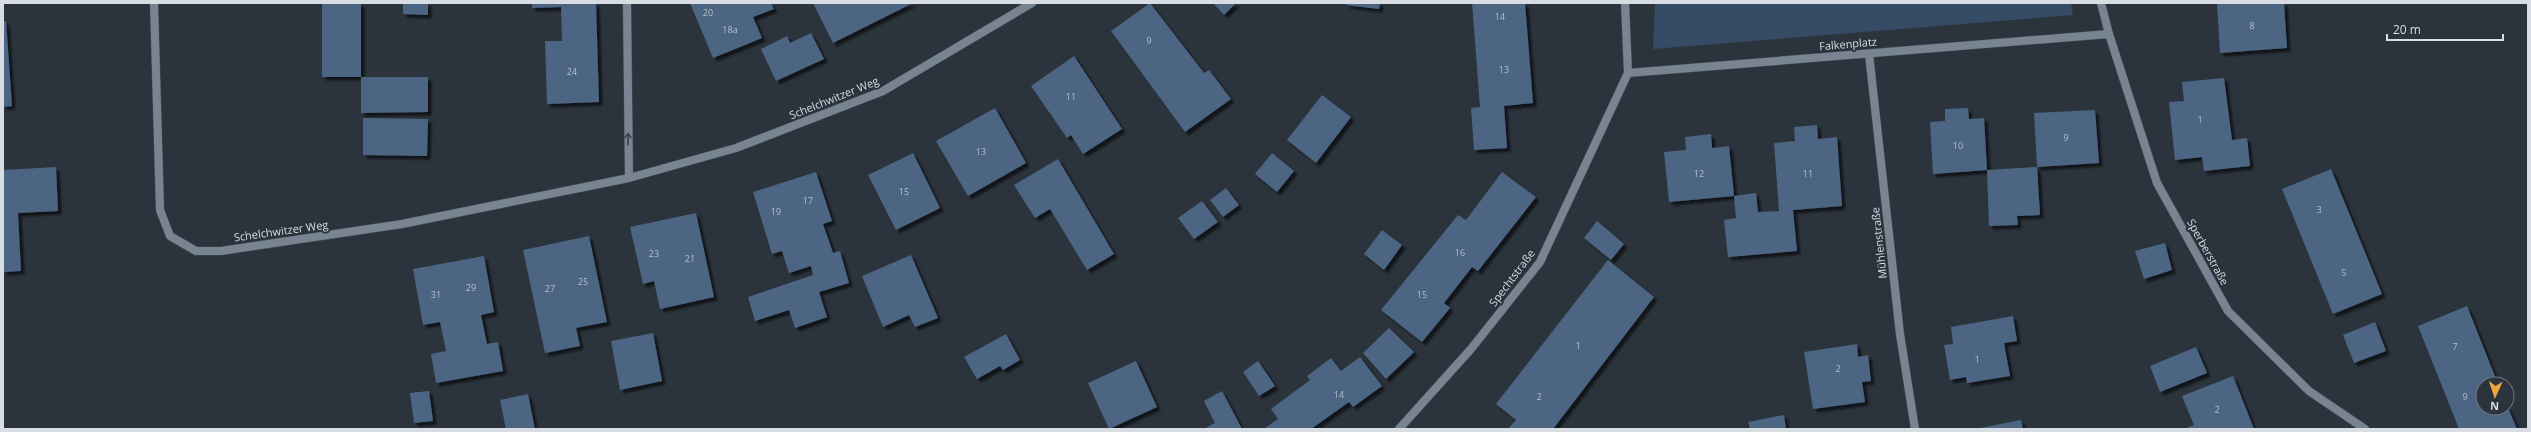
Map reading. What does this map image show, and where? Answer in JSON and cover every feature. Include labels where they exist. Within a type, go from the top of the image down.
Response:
[{"type":"street","name":"Schelchwitzer Weg","points":[[154,3],[160,210],[170,236],[196,251],[221,251],[402,224],[628,178],[736,148],[883,91],[1032,3]]},
{"type":"street","points":[[627,3],[628,178]]},
{"type":"street","points":[[1624,3],[1628,74]]},
{"type":"street","points":[[2101,3],[2109,34]]},
{"type":"street","name":"Falkenplatz","points":[[1628,74],[2109,34]]},
{"type":"street","name":"Sperberstraße","points":[[2109,34],[2157,183],[2228,311],[2309,391],[2364,429]]},
{"type":"street","name":"Mühlenstraße","points":[[1869,54],[1900,334],[1915,429]]},
{"type":"street","name":"Spechtstraße","points":[[1399,429],[1471,349],[1540,262],[1628,74]]},
{"type":"shaded area","points":[[1655,3],[2071,3],[2073,15],[1653,49]]},
{"type":"building","points":[[322,3],[361,3],[361,77],[322,77]]},
{"type":"building","points":[[403,3],[428,3],[428,15],[403,14]]},
{"type":"building","points":[[532,3],[596,3],[599,102],[547,104],[545,41],[562,41],[561,7],[532,8]]},
{"type":"building","points":[[690,3],[771,3],[774,9],[753,17],[762,38],[713,58]]},
{"type":"building","points":[[813,3],[913,3],[833,43]]},
{"type":"building","points":[[1150,3],[1204,73],[1209,70],[1231,99],[1185,132],[1111,31]]},
{"type":"building","points":[[1213,3],[1236,3],[1224,15]]},
{"type":"building","points":[[1347,3],[1380,3],[1379,9],[1346,5]]},
{"type":"building","points":[[1472,3],[1525,3],[1533,103],[1504,106],[1507,148],[1474,150],[1471,108],[1480,107]]},
{"type":"building","points":[[2217,3],[2284,3],[2287,48],[2220,53]]},
{"type":"building","points":[[3,21],[6,21],[12,106],[3,107]]},
{"type":"building","points":[[811,33],[824,59],[776,81],[761,49],[787,36],[790,43]]},
{"type":"building","points":[[1074,56],[1122,129],[1083,154],[1071,135],[1067,138],[1031,86]]},
{"type":"building","points":[[361,77],[428,77],[428,112],[361,113]]},
{"type":"building","points":[[2224,78],[2232,140],[2247,138],[2250,166],[2204,171],[2202,157],[2175,160],[2169,102],[2184,101],[2182,82]]},
{"type":"building","points":[[1322,95],[1351,117],[1316,163],[1287,140]]},
{"type":"building","points":[[995,108],[1026,163],[968,196],[936,141]]},
{"type":"building","points":[[1968,108],[1969,119],[1984,118],[1987,170],[1933,174],[1930,122],[1945,121],[1945,109]]},
{"type":"building","points":[[2095,110],[2099,163],[2037,167],[2034,113]]},
{"type":"building","points":[[363,118],[428,119],[427,156],[363,155]]},
{"type":"building","points":[[1817,125],[1818,139],[1837,137],[1842,206],[1793,210],[1797,251],[1728,257],[1724,220],[1736,218],[1734,196],[1756,193],[1758,212],[1779,211],[1774,143],[1795,141],[1794,127]]},
{"type":"building","points":[[1711,134],[1712,148],[1729,146],[1734,196],[1669,202],[1664,152],[1686,150],[1685,137]]},
{"type":"building","points":[[913,153],[940,208],[896,230],[868,175]]},
{"type":"building","points":[[1272,153],[1294,171],[1277,192],[1255,174]]},
{"type":"building","points":[[1058,159],[1114,254],[1087,270],[1050,209],[1035,218],[1014,185]]},
{"type":"building","points":[[56,167],[58,211],[18,213],[21,271],[3,272],[3,170]]},
{"type":"building","points":[[2037,167],[2040,215],[2017,216],[2018,225],[1989,226],[1987,170]]},
{"type":"building","points":[[2331,169],[2382,294],[2333,314],[2282,189]]},
{"type":"building","points":[[816,172],[832,221],[823,224],[833,253],[840,251],[849,283],[819,292],[827,317],[795,328],[789,310],[755,321],[748,297],[813,275],[811,266],[789,273],[782,251],[772,254],[753,192]]},
{"type":"building","points":[[1502,172],[1536,197],[1478,271],[1472,267],[1444,303],[1450,308],[1422,342],[1381,310],[1458,215],[1466,220]]},
{"type":"building","points":[[1226,188],[1239,205],[1223,217],[1210,200]]},
{"type":"building","points":[[1202,201],[1218,222],[1194,239],[1178,218]]},
{"type":"building","points":[[696,213],[714,297],[660,309],[654,281],[643,284],[630,227]]},
{"type":"building","points":[[1597,221],[1624,244],[1611,260],[1584,238]]},
{"type":"building","points":[[1382,230],[1402,245],[1384,270],[1364,254]]},
{"type":"building","points":[[589,236],[607,322],[576,328],[580,346],[545,353],[523,250]]},
{"type":"building","points":[[2165,243],[2172,270],[2144,279],[2135,251]]},
{"type":"building","points":[[911,255],[938,318],[915,327],[909,315],[883,327],[862,276]]},
{"type":"building","points":[[484,256],[494,312],[481,315],[487,344],[498,342],[503,371],[436,383],[431,354],[446,351],[440,322],[423,325],[413,269]]},
{"type":"building","points":[[1608,260],[1654,297],[1553,429],[1508,429],[1516,420],[1496,404]]},
{"type":"building","points":[[2467,306],[2495,376],[2475,376],[2475,416],[2511,416],[2517,429],[2459,429],[2418,326]]},
{"type":"building","points":[[2013,316],[2017,341],[2004,343],[2010,376],[1967,383],[1966,377],[1950,380],[1944,345],[1953,344],[1951,327]]},
{"type":"building","points":[[2375,322],[2386,351],[2354,363],[2343,335]]},
{"type":"building","points":[[1389,328],[1414,352],[1386,379],[1363,353]]},
{"type":"building","points":[[653,333],[662,381],[620,390],[611,341]]},
{"type":"building","points":[[1006,334],[1020,360],[1003,370],[1000,366],[977,379],[964,357]]},
{"type":"building","points":[[1857,344],[1858,357],[1868,355],[1871,381],[1862,382],[1865,402],[1813,409],[1804,352]]},
{"type":"building","points":[[2196,347],[2207,373],[2160,392],[2150,366]]},
{"type":"building","points":[[1360,357],[1382,386],[1353,407],[1349,402],[1311,429],[1264,429],[1278,419],[1271,409],[1310,380],[1307,376],[1331,358],[1341,371]]},
{"type":"building","points":[[1136,361],[1157,407],[1109,429],[1088,383]]},
{"type":"building","points":[[1258,361],[1275,386],[1259,396],[1243,372]]},
{"type":"building","points":[[2233,376],[2254,429],[2184,429],[2194,425],[2182,396]]},
{"type":"building","points":[[429,391],[433,421],[414,423],[410,393]]},
{"type":"building","points":[[1222,391],[1242,429],[1204,429],[1215,423],[1204,401]]},
{"type":"building","points":[[528,394],[535,429],[506,429],[500,400]]},
{"type":"building","points":[[1784,415],[1786,429],[1750,429],[1748,422]]},
{"type":"building","points":[[2021,420],[2023,429],[1980,429],[1980,428]]}]
